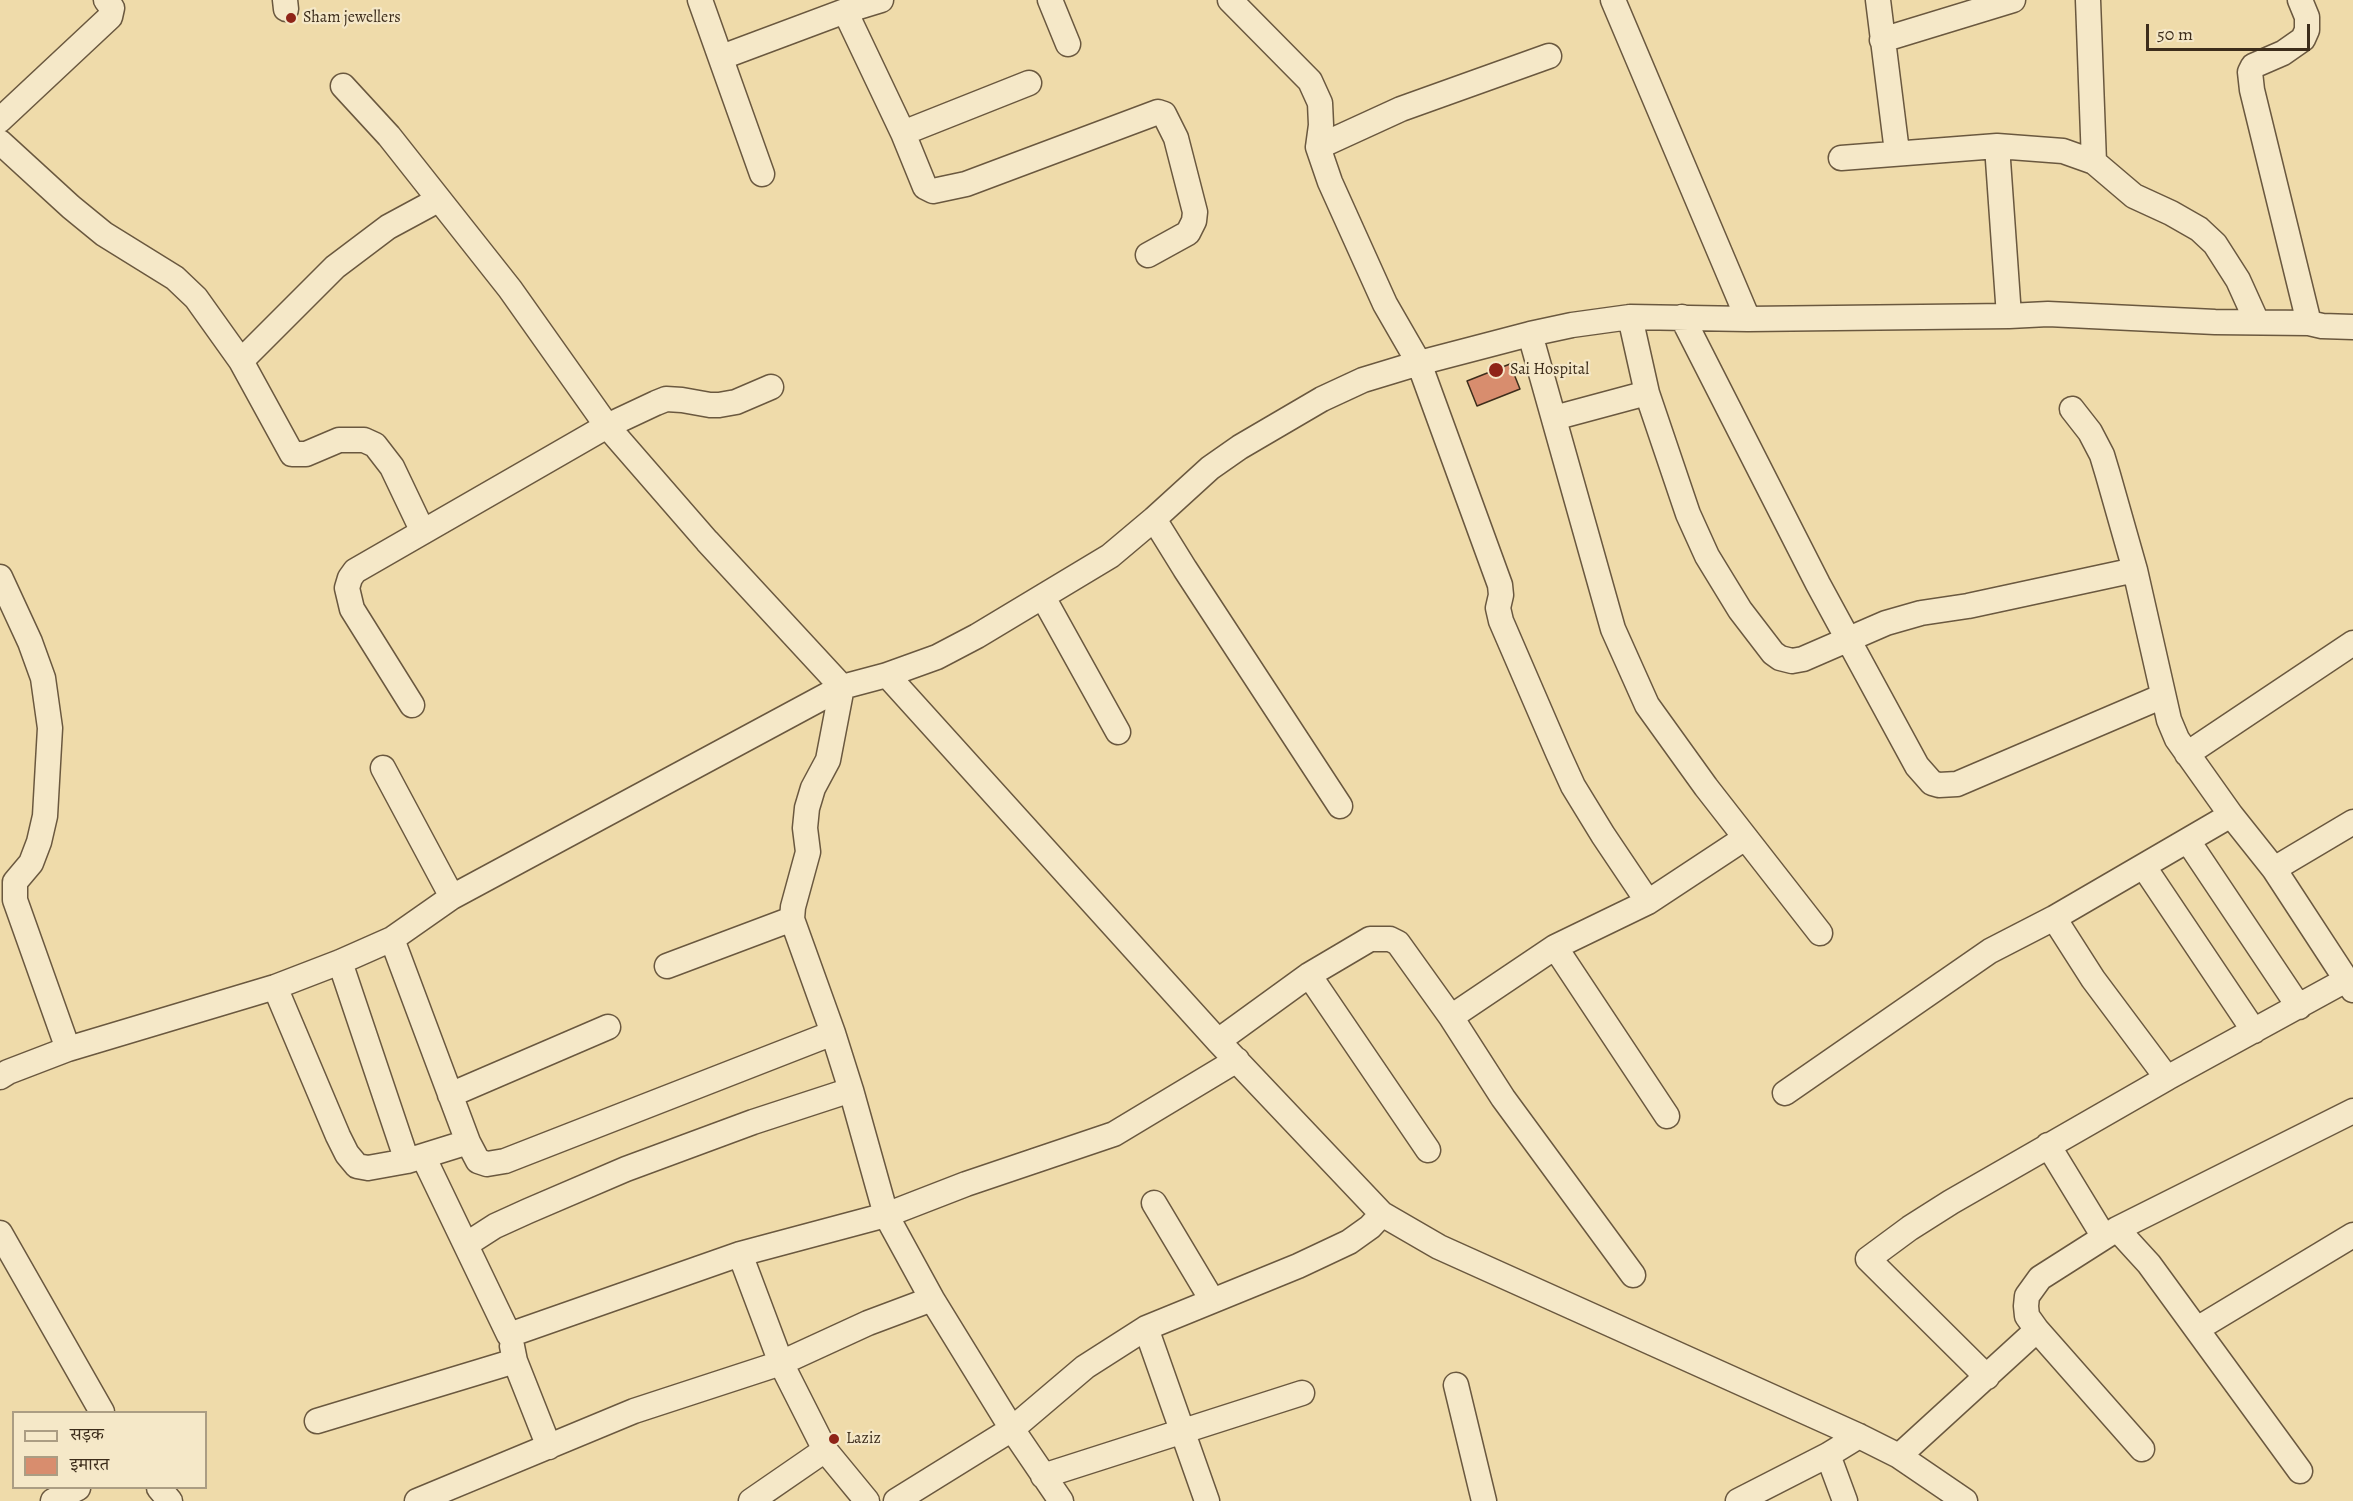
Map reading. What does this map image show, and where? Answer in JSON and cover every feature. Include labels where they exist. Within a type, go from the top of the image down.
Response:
[{"type":"street","points":[[0,120],[110,18],[112,8],[106,0]]},
{"type":"street","points":[[700,0],[762,174]]},
{"type":"street","points":[[722,57],[845,10],[881,0]]},
{"type":"street","points":[[1050,0],[1068,44]]},
{"type":"street","points":[[1230,0],[1310,81],[1320,103],[1321,125],[1318,147],[1330,182],[1385,304],[1419,363],[1500,585],[1502,595],[1498,608],[1501,621],[1573,786],[1648,902]]},
{"type":"street","points":[[1613,0],[1748,319]]},
{"type":"street","points":[[1878,0],[1897,152]]},
{"type":"street","points":[[1882,40],[2013,0]]},
{"type":"street","points":[[2088,0],[2094,162]]},
{"type":"street","points":[[2300,0],[2307,17],[2307,30],[2303,39],[2283,53],[2253,66],[2250,72],[2252,90],[2309,323]]},
{"type":"street","points":[[845,10],[903,133],[925,187],[933,191],[940,191],[1005,170],[1158,112],[1164,114],[1176,138],[1195,212],[1194,221],[1188,233],[1148,255]]},
{"type":"street","points":[[1318,147],[1401,109],[1549,56]]},
{"type":"street","points":[[903,133],[1029,83]]},
{"type":"street","points":[[343,86],[389,136],[510,290],[607,426],[707,541],[842,687]]},
{"type":"street","points":[[0,142],[104,234],[175,278],[196,298],[241,361],[292,454],[306,454],[345,439],[364,440],[375,445],[392,467],[423,532]]},
{"type":"street","points":[[1997,146],[2009,316]]},
{"type":"street","points":[[1841,158],[1997,146],[2063,151],[2094,162],[2134,196],[2199,229],[2215,244],[2238,280],[2257,322]]},
{"type":"street","points":[[241,361],[334,267],[388,227],[438,200]]},
{"type":"street","points":[[0,1077],[68,1049],[275,987],[392,939],[453,897],[842,687],[887,675],[937,657],[1043,597],[1110,556],[1210,468],[1240,447],[1322,399],[1364,380],[1530,334],[1572,325],[1630,318],[1748,319],[2048,314],[2215,322],[2309,323],[2322,326],[2353,327]]},
{"type":"street","points":[[1682,317],[1813,574],[1917,766],[1932,783],[1957,784],[2163,696]]},
{"type":"street","points":[[1630,318],[1647,393],[1688,514],[1707,556],[1740,610],[1773,653],[1780,658],[1792,661],[1803,659],[1886,623],[1921,613],[1968,606],[2135,570]]},
{"type":"street","points":[[1530,334],[1613,629],[1627,665],[1647,705],[1745,838],[1820,933]]},
{"type":"street","points":[[412,705],[352,609],[347,588],[355,571],[607,426],[666,399],[719,405],[736,402],[771,387]]},
{"type":"street","points":[[1554,418],[1647,393]]},
{"type":"street","points":[[1987,1377],[1868,1259],[1910,1227],[2048,1145],[2299,1007],[2349,985],[2274,869],[2231,815],[2177,739],[2169,720],[2135,570],[2102,455],[2090,432],[2072,409]]},
{"type":"street","points":[[1154,519],[1340,806]]},
{"type":"street","points":[[0,576],[30,642],[43,678],[50,728],[45,816],[31,863],[15,882],[15,900],[68,1049]]},
{"type":"street","points":[[1043,597],[1118,732]]},
{"type":"street","points":[[2187,754],[2353,643]]},
{"type":"street","points":[[887,675],[1218,1041],[1382,1214],[1439,1247],[1859,1436],[1899,1456],[1965,1501]]},
{"type":"street","points":[[842,687],[828,760],[813,788],[807,808],[805,828],[808,852],[793,907],[792,920],[833,1033],[886,1215],[932,1299],[1012,1429],[1061,1501]]},
{"type":"street","points":[[383,768],[453,897]]},
{"type":"street","points":[[1785,1093],[1990,951],[2054,918],[2231,815]]},
{"type":"street","points":[[2274,869],[2353,822]]},
{"type":"street","points":[[1451,1017],[1555,947],[1648,902],[1745,838]]},
{"type":"street","points":[[2188,841],[2299,1007]]},
{"type":"street","points":[[2144,867],[2254,1031]]},
{"type":"street","points":[[2054,918],[2093,979],[2167,1078]]},
{"type":"street","points":[[667,966],[792,920]]},
{"type":"street","points":[[392,939],[468,1142],[478,1161],[496,1164],[833,1033]]},
{"type":"street","points":[[1218,1041],[1309,975],[1370,939],[1390,939],[1404,950],[1451,1017],[1503,1098],[1634,1275]]},
{"type":"street","points":[[1555,947],[1667,1116]]},
{"type":"street","points":[[340,962],[415,1159],[467,1244],[509,1335],[515,1361],[549,1447]]},
{"type":"street","points":[[1309,975],[1428,1150]]},
{"type":"street","points":[[275,987],[338,1136],[347,1154],[357,1166],[368,1168],[415,1159],[468,1142]]},
{"type":"street","points":[[450,1095],[608,1027]]},
{"type":"street","points":[[509,1335],[740,1254],[886,1215],[966,1184],[1114,1134],[1237,1060]]},
{"type":"street","points":[[467,1244],[520,1215],[626,1169],[753,1122],[851,1090]]},
{"type":"street","points":[[2142,1449],[2027,1316],[2026,1306],[2031,1290],[2040,1278],[2111,1233],[2353,1111]]},
{"type":"street","points":[[2048,1145],[2111,1233],[2149,1264],[2300,1471]]},
{"type":"street","points":[[1154,1203],[1212,1300]]},
{"type":"street","points":[[896,1501],[1012,1429],[1085,1367],[1146,1328],[1298,1266],[1349,1242],[1370,1227],[1382,1214]]},
{"type":"street","points":[[0,1233],[101,1411]]},
{"type":"street","points":[[2197,1329],[2353,1236]]},
{"type":"street","points":[[740,1254],[781,1363],[825,1450],[867,1501]]},
{"type":"street","points":[[417,1501],[634,1411],[781,1363],[868,1323],[932,1299]]},
{"type":"street","points":[[1146,1328],[1207,1501]]},
{"type":"street","points":[[1899,1456],[2037,1330]]},
{"type":"street","points":[[318,1421],[515,1361]]},
{"type":"street","points":[[1456,1384],[1484,1501]]},
{"type":"street","points":[[1043,1476],[1302,1393]]},
{"type":"street","points":[[1738,1501],[1828,1455],[1859,1436]]},
{"type":"street","points":[[751,1501],[825,1450]]},
{"type":"street","points":[[1828,1455],[1845,1501]]},
{"type":"street","points":[[53,1501],[76,1489]]},
{"type":"street","points":[[160,1489],[170,1501]]},
{"type":"building","points":[[1510,364],[1520,389],[1477,406],[1467,381]]},
{"type":"place","name":"Sham jewellers","points":[[291,18]]},
{"type":"place","name":"Sai Hospital","points":[[1496,370]]},
{"type":"place","name":"Laziz","points":[[834,1439]]}]
